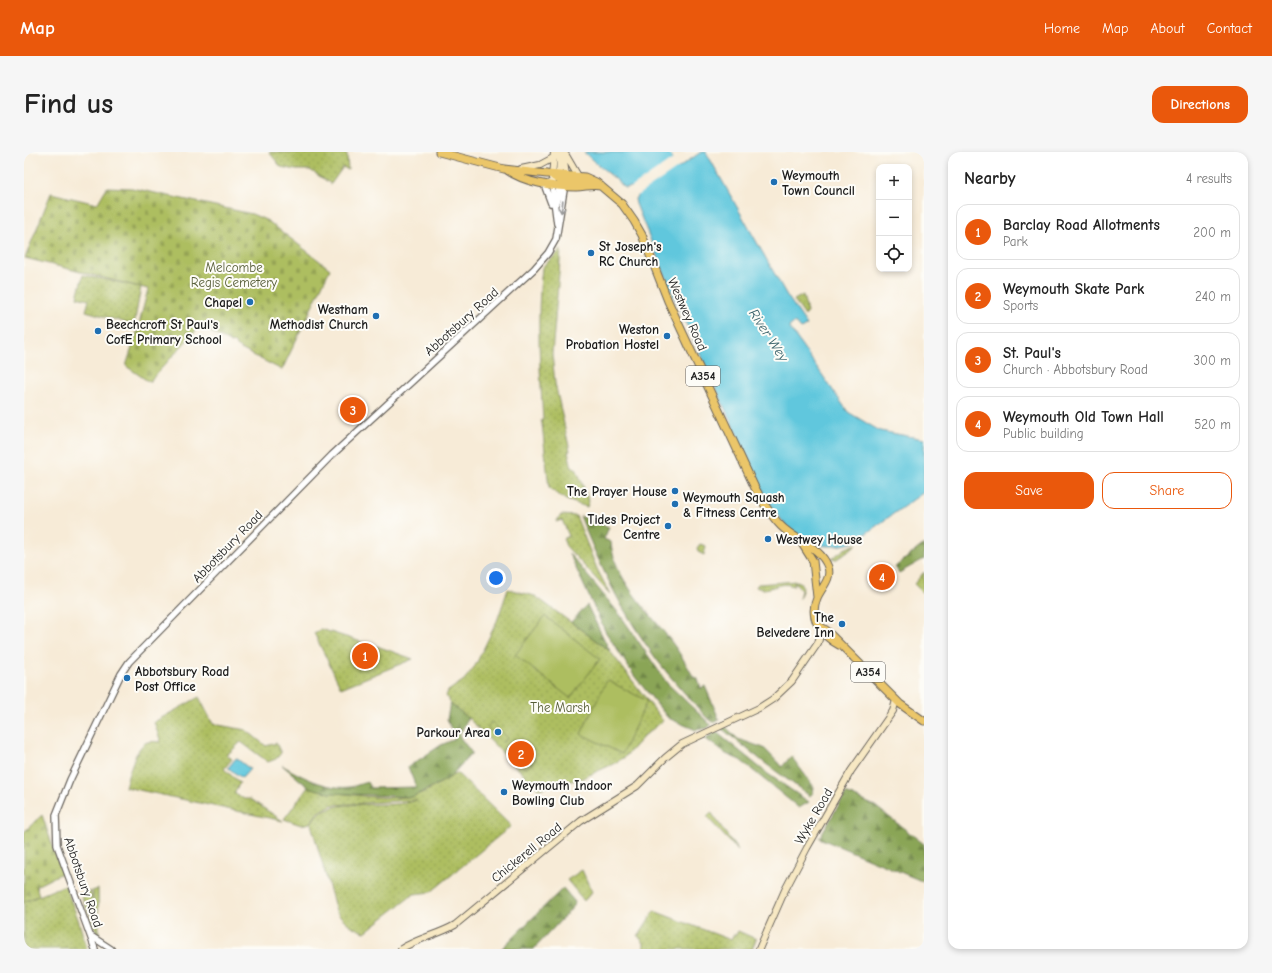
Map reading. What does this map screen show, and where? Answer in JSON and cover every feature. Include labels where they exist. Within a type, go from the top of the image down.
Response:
[{"type":"highway","name":"A354","points":[[438,152],[579,187],[592,185],[601,186]]},
{"type":"highway","name":"A354","points":[[504,169],[520,178],[557,181]]},
{"type":"highway","name":"Westwey Road","points":[[557,181],[578,176],[591,179],[622,204],[638,227],[668,301],[755,488],[776,521],[799,540],[818,551],[828,566],[829,576],[817,597]]},
{"type":"highway","name":"Westwey Road","points":[[799,540],[812,558],[817,597]]},
{"type":"highway","name":"A354","points":[[817,597],[815,609],[821,632],[839,645]]},
{"type":"highway","name":"A354","points":[[818,625],[826,630],[839,645],[896,700],[924,721]]},
{"type":"main road","points":[[557,181],[559,152]]},
{"type":"main road","points":[[557,181],[565,161],[563,152]]},
{"type":"main road","points":[[563,152],[578,176]]},
{"type":"main road","points":[[553,155],[557,181]]},
{"type":"main road","points":[[515,170],[540,166],[553,155]]},
{"type":"main road","name":"Chickerell Road","points":[[401,949],[415,941],[455,925],[581,821],[637,786],[665,758],[682,744],[767,704],[792,681],[818,643],[821,632]]},
{"type":"main road","name":"Wyke Road","points":[[759,949],[798,864],[844,782],[892,711],[896,700]]},
{"type":"street","name":"Abbotsbury Road","points":[[557,181],[555,212],[558,226]]},
{"type":"street","name":"Abbotsbury Road","points":[[95,949],[57,845],[56,815],[116,682],[129,662],[332,455],[534,268],[552,246],[558,226],[557,181]]},
{"type":"street","points":[[90,936],[111,949]]},
{"type":"green space","points":[[269,152],[345,153],[347,155],[348,170],[343,167],[331,184],[310,170],[296,170],[281,167]]},
{"type":"green space","name":"Melcombe Regis Cemetery","points":[[107,187],[132,188],[252,214],[268,221],[330,269],[282,370],[239,348],[233,342],[231,343],[200,326],[149,382],[126,366],[137,332],[148,289],[25,258],[51,193],[97,204]]},
{"type":"green space","points":[[561,250],[552,354],[555,383],[570,451],[568,451],[572,468],[576,468],[589,501],[587,507],[566,500],[549,488],[541,420],[543,420],[539,306],[542,267]]},
{"type":"green space","points":[[83,275],[141,287],[134,325],[86,311],[89,300],[77,297]]},
{"type":"green space","points":[[803,295],[807,312],[805,316],[794,300]]},
{"type":"green space","points":[[561,515],[576,516],[597,569],[610,594],[566,546],[563,539],[569,536],[562,520],[556,522]]},
{"type":"green space","points":[[580,516],[609,527],[604,539],[611,542],[619,569],[634,594],[674,646],[694,678],[697,677],[701,688],[705,686],[719,719],[714,723],[707,718],[669,675],[645,643],[623,609],[604,572]]},
{"type":"green space","points":[[700,544],[706,546],[704,555],[698,552],[697,548]]},
{"type":"green space","points":[[857,544],[837,559],[831,559],[846,548]]},
{"type":"green space","points":[[924,544],[924,559],[899,573],[895,567]]},
{"type":"green space","points":[[569,553],[621,616],[667,683],[711,725],[708,728],[696,730],[668,718],[635,677],[605,631]]},
{"type":"green space","points":[[924,572],[924,594],[914,584]]},
{"type":"green space","points":[[797,581],[800,582],[803,588],[799,599],[801,590],[795,582],[793,586],[783,585],[765,589],[756,587],[758,584]]},
{"type":"green space","name":"The Marsh","points":[[508,589],[535,596],[610,651],[663,721],[644,736],[625,757],[583,778],[538,789],[468,718],[450,703],[446,696],[448,691],[464,680],[475,666],[497,621]]},
{"type":"green space","points":[[587,605],[610,651],[571,622]]},
{"type":"green space","points":[[545,616],[600,659],[570,698],[515,655]]},
{"type":"green space","points":[[321,629],[371,645],[369,652],[374,654],[377,646],[413,659],[341,688],[314,633]]},
{"type":"green space","points":[[607,680],[647,701],[622,754],[581,734]]},
{"type":"green space","points":[[199,697],[213,724],[246,730],[266,746],[276,743],[281,753],[276,759],[268,762],[241,742],[227,755],[232,759],[224,769],[240,783],[234,793],[244,799],[250,799],[283,821],[125,787],[133,761],[140,748],[148,742],[161,742],[154,722]]},
{"type":"green space","points":[[450,703],[468,718],[459,736],[472,753],[448,779],[412,797],[330,793],[308,787],[282,765],[305,778],[332,786],[350,787],[368,782],[371,788],[416,787],[408,767],[441,745],[455,739],[447,719]]},
{"type":"green space","name":"Parkour Area","points":[[492,722],[508,738],[503,742],[487,727]]},
{"type":"green space","points":[[725,726],[738,739],[764,748],[782,767],[791,756],[814,787],[813,793],[810,796],[766,764],[721,728]]},
{"type":"green space","points":[[715,731],[768,774],[809,802],[799,808],[740,760],[726,754],[706,739]]},
{"type":"green space","points":[[515,739],[536,759],[526,769],[505,749]]},
{"type":"green space","points":[[457,773],[511,826],[431,892],[414,894],[365,932],[349,924],[336,911],[311,824],[318,814],[327,809],[339,806],[406,803],[417,800],[332,805],[318,812],[310,823],[301,825],[284,819],[308,787],[362,796],[393,798],[406,797],[426,791]]},
{"type":"green space","points":[[846,793],[875,806],[924,844],[924,882],[819,838]]},
{"type":"green space","points":[[711,812],[738,851],[708,818],[708,815]]},
{"type":"green space","points":[[42,815],[62,873],[36,886],[39,895],[24,902],[24,832]]},
{"type":"green space","points":[[582,870],[592,892],[584,901],[567,880]]},
{"type":"green space","points":[[65,885],[78,919],[87,949],[24,949],[24,902]]},
{"type":"green space","points":[[563,888],[575,902],[574,906],[534,949],[501,949]]},
{"type":"green space","points":[[98,889],[99,935],[90,917],[94,904],[92,891]]},
{"type":"green space","points":[[90,891],[92,899],[89,914],[82,897],[84,893]]},
{"type":"green space","points":[[654,911],[731,940],[733,935],[736,935],[738,931],[756,939],[752,949],[644,949],[644,943],[638,936]]},
{"type":"water","name":"River Wey","points":[[584,152],[667,152],[672,157],[678,168],[701,152],[706,152],[786,294],[807,325],[801,329],[795,322],[789,327],[848,412],[880,431],[924,439],[924,492],[854,542],[837,546],[822,545],[808,541],[796,534],[785,524],[776,513],[760,485],[672,293],[636,204],[635,199],[637,196],[631,187],[624,188]]},
{"type":"water","points":[[236,758],[250,769],[242,778],[228,768]]},
{"type":"pier","points":[[673,159],[679,167],[635,197],[629,189]]},
{"type":"place","name":"Weymouth Town Council","points":[[774,182]]},
{"type":"place","name":"St Joseph's RC Church","points":[[591,253]]},
{"type":"place","name":"Chapel","points":[[250,302]]},
{"type":"place","name":"Westham Methodist Church","points":[[376,316]]},
{"type":"place","name":"Beechcroft St Paul's CofE Primary School","points":[[98,331]]},
{"type":"place","name":"Weston Probation Hostel","points":[[667,336]]},
{"type":"place","name":"St. Paul's","points":[[353,410]]},
{"type":"place","name":"The Prayer House","points":[[675,491]]},
{"type":"place","name":"Weymouth Squash & Fitness Centre","points":[[675,504]]},
{"type":"place","name":"Tides Project Centre","points":[[668,526]]},
{"type":"place","name":"Westwey House","points":[[768,539]]},
{"type":"place","name":"Weymouth Old Town Hall","points":[[882,577]]},
{"type":"place","name":"The Belvedere Inn","points":[[842,624]]},
{"type":"place","name":"Barclay Road Allotments","points":[[365,656]]},
{"type":"place","name":"Abbotsbury Road Post Office","points":[[127,678]]},
{"type":"place","name":"Parkour Area","points":[[498,732]]},
{"type":"place","name":"Weymouth Skate Park","points":[[521,754]]},
{"type":"place","name":"Weymouth Indoor Bowling Club","points":[[504,792]]}]
